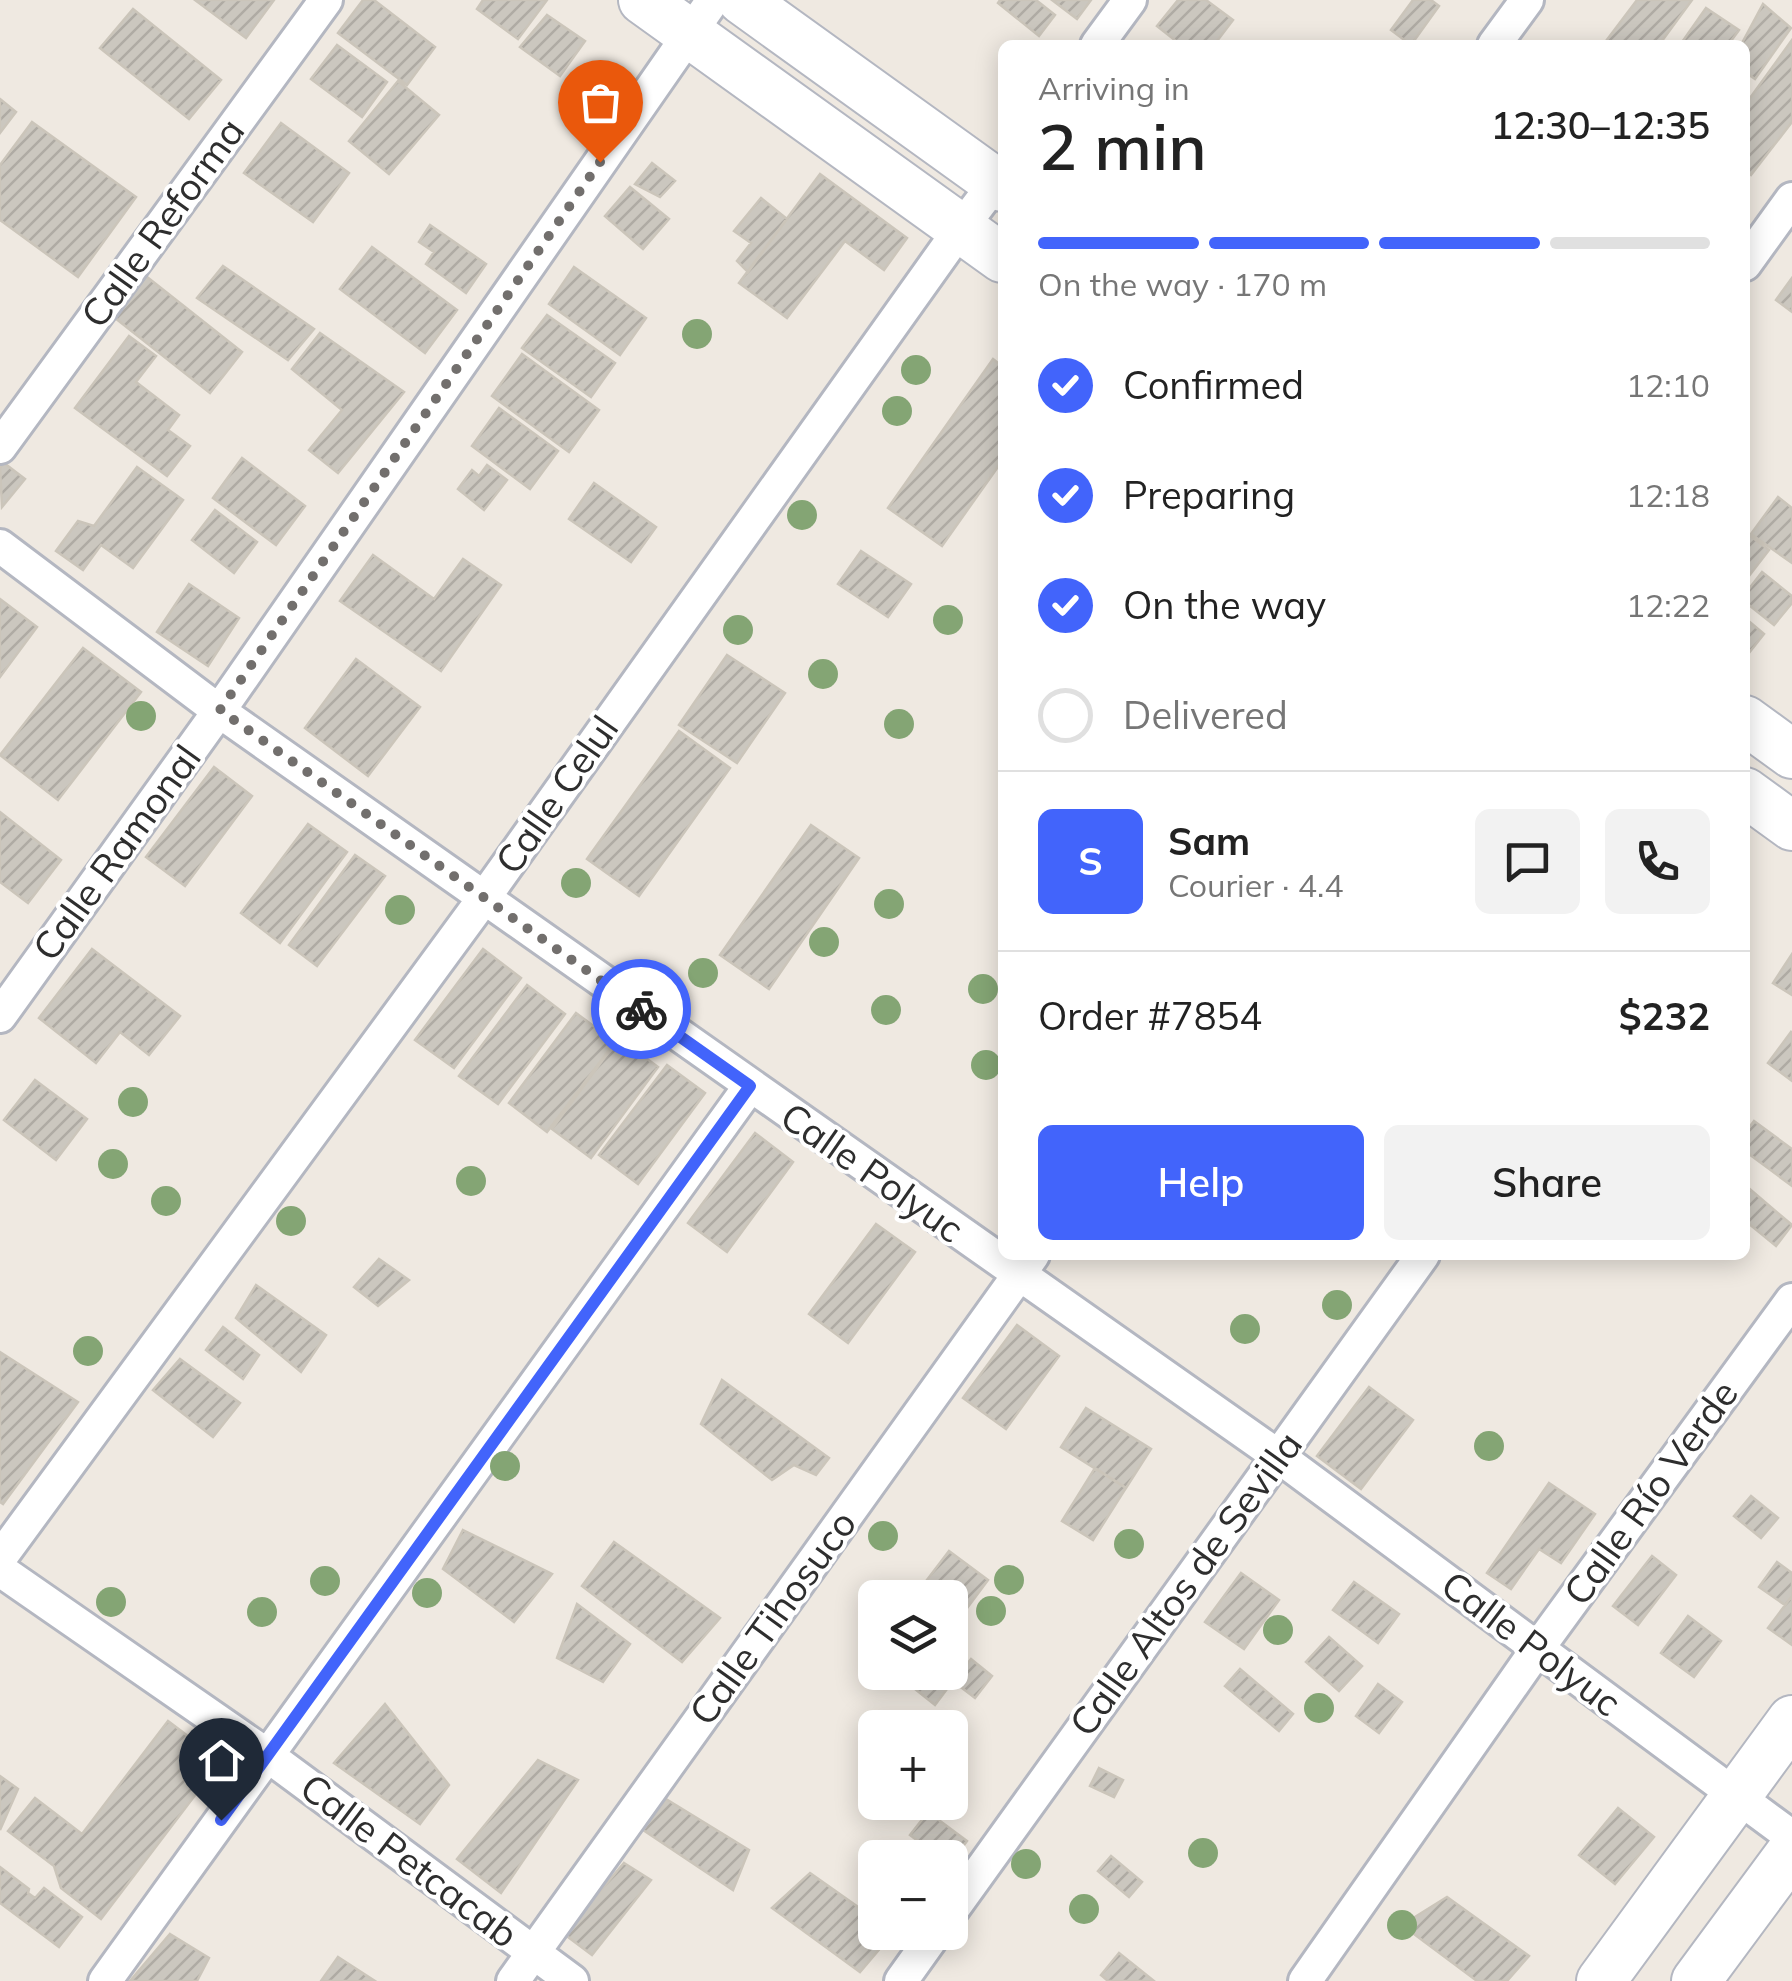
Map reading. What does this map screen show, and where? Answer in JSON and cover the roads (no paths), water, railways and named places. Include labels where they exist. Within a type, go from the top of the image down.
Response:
[{"type":"main road","points":[[644,0],[701,16],[998,255]]},
{"type":"main road","points":[[742,0],[998,180]]},
{"type":"main road","points":[[1750,723],[1791,750]]},
{"type":"main road","points":[[1750,801],[1792,826]]},
{"type":"main road","points":[[1600,1981],[1792,1720]]},
{"type":"main road","points":[[1696,1981],[1792,1851]]},
{"type":"street","name":"Calle Reforma","points":[[0,446],[326,0]]},
{"type":"street","points":[[1101,40],[1130,0]]},
{"type":"street","points":[[1498,40],[1527,0]]},
{"type":"street","name":"Calle Ramonal","points":[[0,1016],[220,710],[701,16]]},
{"type":"street","name":"Calle Celul","points":[[0,1558],[484,898],[960,228],[998,183]]},
{"type":"street","points":[[1750,257],[1792,199]]},
{"type":"street","name":"Calle Polyuc","points":[[0,546],[220,710],[750,1086],[998,1247]]},
{"type":"street","points":[[1750,798],[1791,750]]},
{"type":"street","points":[[105,1981],[750,1086]]},
{"type":"street","name":"Calle Altos de Sevilla","points":[[968,1888],[1419,1260]]},
{"type":"street","name":"Calle Polyuc","points":[[1025,1265],[1792,1837]]},
{"type":"street","name":"Calle Tihosuco","points":[[513,1981],[1025,1265]]},
{"type":"street","name":"Calle Río Verde","points":[[1304,1981],[1538,1648],[1792,1300]]},
{"type":"street","name":"Calle Petcacab","points":[[0,1570],[268,1755],[572,1981]]},
{"type":"street","points":[[901,1981],[923,1950]]}]
